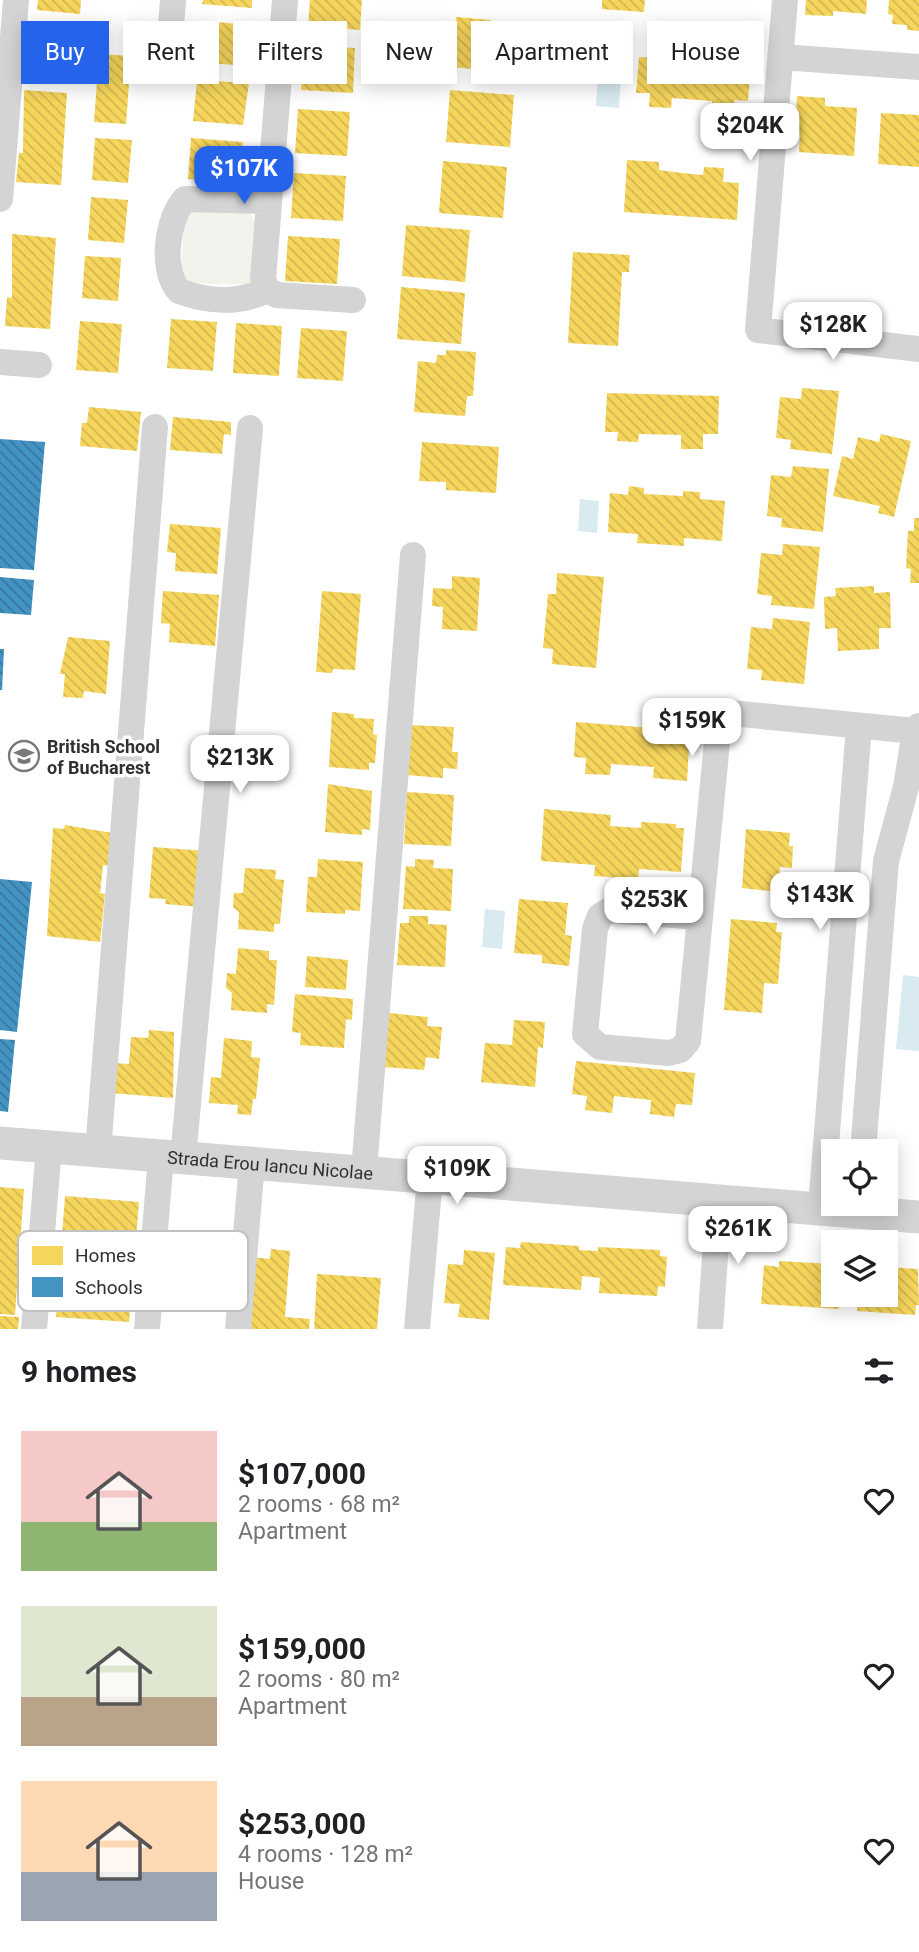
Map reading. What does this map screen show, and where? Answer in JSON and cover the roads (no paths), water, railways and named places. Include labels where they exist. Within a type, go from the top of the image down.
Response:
[{"type":"street","points":[[0,199],[16,0]]},
{"type":"street","points":[[171,21],[173,0]]},
{"type":"street","points":[[285,0],[263,279],[267,290],[277,295],[354,300]]},
{"type":"street","points":[[785,0],[758,330],[919,349]]},
{"type":"street","points":[[782,57],[919,67]]},
{"type":"street","points":[[267,290],[249,299],[217,299],[179,291],[169,273],[169,250],[176,208],[185,199],[268,201]]},
{"type":"street","points":[[0,362],[39,365]]},
{"type":"street","points":[[97,1151],[156,427]]},
{"type":"street","points":[[161,1231],[172,1157],[250,428]]},
{"type":"street","points":[[364,1171],[413,555]]},
{"type":"street","points":[[699,917],[610,911],[600,916],[595,929],[585,1034],[591,1042],[600,1047],[669,1053],[680,1050],[688,1041],[720,712],[917,729],[912,788],[886,861],[864,1139]]},
{"type":"street","points":[[826,1139],[859,726]]},
{"type":"street","name":"Strada Erou Iancu Nicolae","points":[[0,1143],[821,1208]]},
{"type":"street","points":[[42,1231],[49,1147]]},
{"type":"street","points":[[246,1231],[252,1163]]},
{"type":"street","points":[[417,1329],[430,1177]]},
{"type":"street","points":[[710,1329],[719,1199]]},
{"type":"street","name":"Strada Erou Iancu Nicolae","points":[[898,1214],[919,1217]]},
{"type":"street","points":[[34,1329],[35,1311]]},
{"type":"street","points":[[147,1329],[150,1311]]},
{"type":"street","points":[[238,1329],[240,1311]]},
{"type":"place","name":"British School of Bucharest","points":[[24,756]]}]
